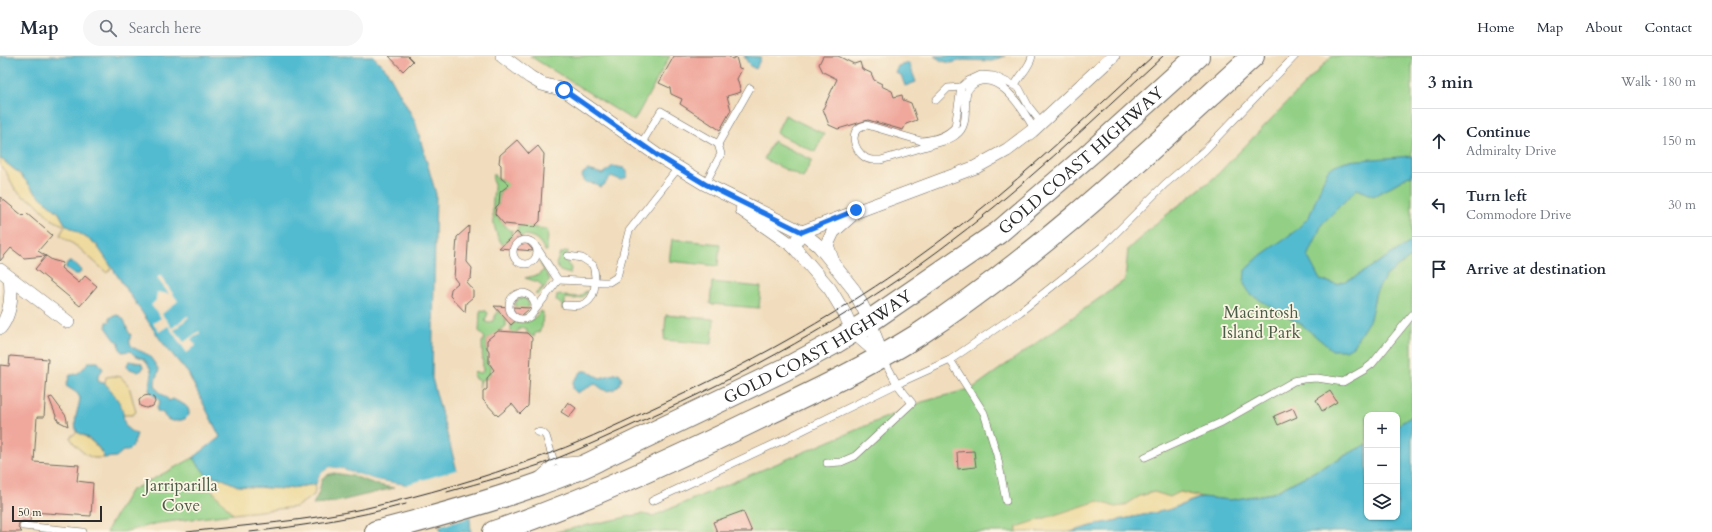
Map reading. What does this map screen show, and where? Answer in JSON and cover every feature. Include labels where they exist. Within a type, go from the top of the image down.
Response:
[{"type":"highway","name":"GOLD COAST HIGHWAY","points":[[376,532],[472,506],[583,468],[600,458],[784,370],[862,327],[998,233],[1093,151],[1198,56]]},
{"type":"highway","name":"GOLD COAST HIGHWAY","points":[[494,532],[597,493],[654,468],[882,357],[962,304],[1053,235],[1116,181],[1253,56]]},
{"type":"street","points":[[502,56],[524,73],[542,84],[564,90],[641,144],[710,187],[802,232],[819,246],[832,260],[854,290],[862,327],[882,357]]},
{"type":"street","points":[[793,246],[802,232],[856,210],[976,167],[1007,150],[1038,125],[1113,56]]},
{"type":"street","points":[[710,187],[793,246],[830,289],[845,314],[862,327],[882,357]]},
{"type":"street","points":[[832,260],[827,245],[833,232],[856,210]]},
{"type":"street","points":[[5,274],[68,322]]},
{"type":"street","points":[[0,328],[9,308],[11,293],[5,274]]},
{"type":"lane","points":[[1015,85],[1018,77],[1028,65],[1032,56]]},
{"type":"lane","points":[[652,501],[950,360],[1020,312],[1103,246],[1165,184],[1204,150],[1295,56]]},
{"type":"lane","points":[[936,100],[948,88],[961,87],[968,81],[981,75],[994,76],[1015,85],[1023,93],[1038,125]]},
{"type":"lane","points":[[961,87],[957,120],[952,131],[936,138],[921,140],[877,127],[860,126],[854,133],[856,147],[866,159],[873,161],[881,160],[950,139],[960,131],[965,119],[967,93],[969,88],[978,81],[995,82],[1006,91],[1038,125]]},
{"type":"lane","points":[[718,144],[750,88]]},
{"type":"lane","points":[[641,144],[661,111],[718,144],[721,154],[710,187]]},
{"type":"lane","points":[[558,280],[609,282],[617,277],[628,231],[678,168]]},
{"type":"lane","points":[[536,246],[558,280]]},
{"type":"lane","points":[[565,305],[581,305],[586,303],[592,295],[595,282],[592,265],[582,258],[568,256]]},
{"type":"lane","points":[[532,313],[558,280]]},
{"type":"lane","points":[[1145,458],[1209,428],[1294,381],[1317,378],[1343,382],[1372,364],[1412,316]]},
{"type":"lane","points":[[827,463],[841,462],[855,456],[912,403],[897,384],[882,357]]},
{"type":"lane","points":[[950,360],[984,413],[996,455],[1006,501]]},
{"type":"lane","points":[[537,432],[543,433],[546,436],[554,462]]},
{"type":"lane","points":[[516,492],[521,483],[546,471],[554,462],[600,458]]},
{"type":"lane","points":[[23,526],[83,532]]},
{"type":"green space","points":[[530,56],[670,56],[634,121]]},
{"type":"green space","name":"Macintosh Island Park","points":[[1332,56],[1412,56],[1412,416],[1400,424],[1400,412],[1364,412],[1364,446],[1273,493],[1230,500],[1202,497],[1181,492],[1170,497],[1154,492],[1140,496],[1124,506],[1017,527],[1017,532],[555,532],[641,514],[653,516],[922,402],[973,388],[1125,280],[1128,249],[1160,220],[1215,177]]},
{"type":"green space","points":[[785,115],[824,134],[815,152],[776,133]]},
{"type":"green space","points":[[773,141],[812,160],[803,178],[764,159]]},
{"type":"green space","points":[[493,173],[497,179],[502,179],[510,183],[510,188],[503,189],[500,192],[499,204],[496,207],[495,214],[510,231],[512,230],[511,237],[503,245],[494,226]]},
{"type":"green space","points":[[524,220],[531,227],[546,229],[548,232],[547,251],[545,251],[535,238],[524,235],[522,237],[517,232],[518,226]]},
{"type":"green space","points":[[672,239],[720,244],[718,266],[669,261]]},
{"type":"green space","points":[[568,251],[567,263],[571,268],[570,274],[560,271],[556,264],[560,254]]},
{"type":"green space","points":[[539,262],[541,264],[550,280],[538,295],[535,294],[543,287],[538,282],[525,278],[538,275],[544,270]]},
{"type":"green space","points":[[712,282],[761,287],[759,308],[710,304]]},
{"type":"green space","points":[[586,291],[581,298],[565,298],[565,310],[562,309],[562,305],[556,300],[557,295],[560,294],[564,296],[579,297]]},
{"type":"green space","points":[[522,298],[527,300],[529,305],[527,310],[522,312],[517,310],[515,305],[517,300]]},
{"type":"green space","points":[[481,310],[488,313],[485,321],[490,323],[498,310],[506,320],[506,326],[487,340],[487,364],[490,366],[490,375],[481,380],[479,388],[479,380],[475,379],[473,374],[475,372],[481,373],[483,371],[482,342],[485,338],[479,331]]},
{"type":"green space","points":[[541,311],[543,312],[542,327],[539,332],[535,333],[534,337],[527,333],[527,329],[524,328],[519,329],[514,336],[511,331],[511,325],[514,322],[530,321]]},
{"type":"green space","points":[[666,315],[714,319],[712,344],[664,340]]},
{"type":"green space","name":"Jarriparilla Cove","points":[[193,458],[208,477],[204,481],[233,514],[159,523],[123,532],[106,532],[130,491]]},
{"type":"green space","points":[[334,473],[353,476],[378,485],[394,488],[336,502],[313,504],[319,494],[322,479]]},
{"type":"sand","points":[[0,158],[20,174],[36,193],[59,213],[65,224],[96,244],[112,267],[107,273],[79,248],[60,235],[65,226],[51,219],[34,201],[24,197],[15,189],[6,172],[0,166]]},
{"type":"sand","points":[[106,377],[121,377],[129,386],[136,412],[132,415],[122,415],[121,407],[105,384]]},
{"type":"sand","points":[[77,432],[85,436],[93,443],[100,450],[104,458],[91,457],[80,450],[70,437]]},
{"type":"sand","points":[[208,477],[218,477],[238,486],[285,489],[316,484],[314,495],[296,507],[233,514],[204,481]]},
{"type":"sand","points":[[1154,492],[1170,497],[1180,492],[1202,497],[1168,510],[1103,523],[1070,532],[1017,532],[1017,527],[1098,501],[1115,507],[1124,506],[1140,496]]},
{"type":"water","points":[[0,56],[373,56],[386,69],[415,121],[436,194],[432,378],[470,519],[471,532],[441,532],[430,488],[376,480],[343,469],[330,467],[320,474],[316,484],[285,489],[238,486],[218,477],[208,477],[193,458],[220,437],[188,373],[162,342],[96,244],[65,224],[59,213],[36,193],[20,174],[0,158]]},
{"type":"water","points":[[744,56],[761,57],[756,69],[750,66]]},
{"type":"water","points":[[934,56],[1005,56],[992,61],[963,60],[951,63],[942,61]]},
{"type":"water","points":[[909,63],[916,82],[905,86],[901,75],[895,73],[898,66]]},
{"type":"water","points":[[1412,156],[1412,177],[1409,176],[1374,196],[1357,189],[1322,224],[1308,257],[1320,280],[1337,284],[1355,277],[1412,241],[1412,256],[1386,276],[1376,292],[1370,319],[1353,346],[1346,350],[1332,350],[1301,324],[1251,295],[1244,284],[1245,270],[1261,255],[1294,232],[1309,217],[1327,171],[1335,165],[1346,161]]},
{"type":"water","points":[[613,166],[624,168],[627,171],[627,177],[621,180],[611,176],[604,185],[600,187],[596,184],[585,182],[582,176],[583,173],[588,170],[603,174]]},
{"type":"water","points":[[69,262],[79,267],[81,271],[79,274],[73,274],[66,268],[66,265]]},
{"type":"water","points":[[117,315],[123,318],[131,335],[130,344],[149,356],[159,370],[155,381],[155,386],[158,391],[169,401],[173,399],[186,406],[188,409],[189,415],[185,419],[172,421],[167,419],[163,413],[157,411],[160,401],[149,391],[152,374],[150,368],[144,359],[134,355],[130,351],[122,352],[119,347],[119,342],[115,340],[106,327],[107,322],[111,321],[109,318]]},
{"type":"water","points":[[129,361],[141,363],[143,367],[142,370],[138,372],[128,368],[127,365]]},
{"type":"water","points":[[88,362],[98,362],[103,369],[98,376],[98,381],[106,384],[113,393],[121,406],[124,423],[128,429],[137,434],[133,446],[128,451],[123,451],[116,457],[104,458],[100,450],[90,439],[77,432],[75,419],[80,398],[77,393],[66,386],[70,375],[78,373]]},
{"type":"water","points":[[582,371],[587,371],[600,378],[618,373],[622,378],[620,384],[610,391],[604,390],[595,384],[577,393],[573,389],[573,382]]},
{"type":"water","points":[[1412,416],[1412,532],[1070,532],[1103,523],[1168,510],[1202,497],[1230,500],[1273,493],[1364,446],[1364,520],[1400,520],[1400,424]]},
{"type":"pier","points":[[160,275],[178,301],[162,314],[172,328],[187,316],[189,317],[174,330],[184,342],[199,331],[200,333],[191,339],[196,345],[187,353],[168,326],[159,332],[153,323],[161,318],[151,305],[156,300],[157,292],[169,294],[157,278]]},
{"type":"pier","points":[[330,467],[343,469],[376,480],[405,485],[459,469],[471,517],[438,527],[429,490],[375,482],[343,471],[331,469],[321,475],[318,485],[316,486],[320,474]]},
{"type":"building","points":[[389,56],[408,56],[413,61],[403,71]]},
{"type":"building","points":[[674,56],[728,56],[732,59],[736,57],[739,68],[742,69],[737,79],[741,92],[727,96],[731,110],[720,130],[680,104],[682,99],[671,94],[670,88],[659,83]]},
{"type":"building","points":[[823,56],[838,56],[854,64],[860,62],[862,69],[871,73],[874,80],[882,84],[881,86],[892,91],[894,97],[902,95],[903,100],[911,103],[917,120],[906,124],[903,130],[868,120],[838,129],[829,125],[823,109],[837,79],[823,72],[819,64]]},
{"type":"building","points":[[517,140],[529,154],[538,146],[544,154],[540,221],[534,227],[504,224],[495,214],[496,207],[499,204],[500,192],[509,185],[501,178],[501,165],[499,163],[500,155]]},
{"type":"building","points":[[0,197],[23,216],[26,213],[52,235],[38,251],[46,256],[24,258],[11,248],[0,261]]},
{"type":"building","points":[[469,226],[467,262],[472,268],[471,278],[466,282],[473,290],[473,297],[466,303],[465,312],[450,296],[451,289],[458,283],[454,278],[457,237]]},
{"type":"building","points":[[517,232],[532,249],[533,251],[499,248]]},
{"type":"building","points":[[46,256],[52,260],[63,263],[61,268],[79,283],[85,276],[97,286],[80,306],[35,269]]},
{"type":"building","points":[[494,306],[530,308],[511,325]]},
{"type":"building","points":[[498,331],[527,333],[532,338],[528,406],[520,414],[512,404],[498,416],[483,400],[483,392],[487,389],[487,378],[494,370],[489,363],[487,340]]},
{"type":"building","points":[[10,356],[48,359],[44,417],[37,417],[34,462],[79,465],[77,481],[93,483],[91,516],[31,512],[30,522],[23,521],[19,523],[18,528],[22,532],[0,532],[0,365],[9,366]]},
{"type":"building","points":[[1330,391],[1337,402],[1322,411],[1316,400]]},
{"type":"building","points":[[149,395],[154,398],[155,402],[153,406],[146,408],[140,406],[139,400],[144,396]]},
{"type":"building","points":[[52,397],[66,416],[68,426],[58,421],[49,398]]},
{"type":"building","points":[[568,402],[576,408],[569,417],[561,412]]},
{"type":"building","points":[[1293,408],[1297,417],[1278,425],[1274,416]]},
{"type":"building","points":[[974,451],[976,467],[958,469],[957,452]]},
{"type":"building","points":[[743,511],[752,532],[717,532],[713,522]]},
{"type":"tram line","points":[[187,532],[322,516],[367,508],[432,492],[517,465],[565,447],[692,390],[816,324],[856,299],[933,246],[1018,178],[1153,56]]},
{"type":"tram line","points":[[447,492],[527,469],[587,446],[720,384],[795,344],[868,300],[938,251],[997,205],[1081,132],[1163,56]]},
{"type":"tram line","points":[[250,532],[329,521],[406,504]]},
{"type":"route","points":[[564,90],[600,117],[657,155],[705,184],[802,232],[856,210]]}]
